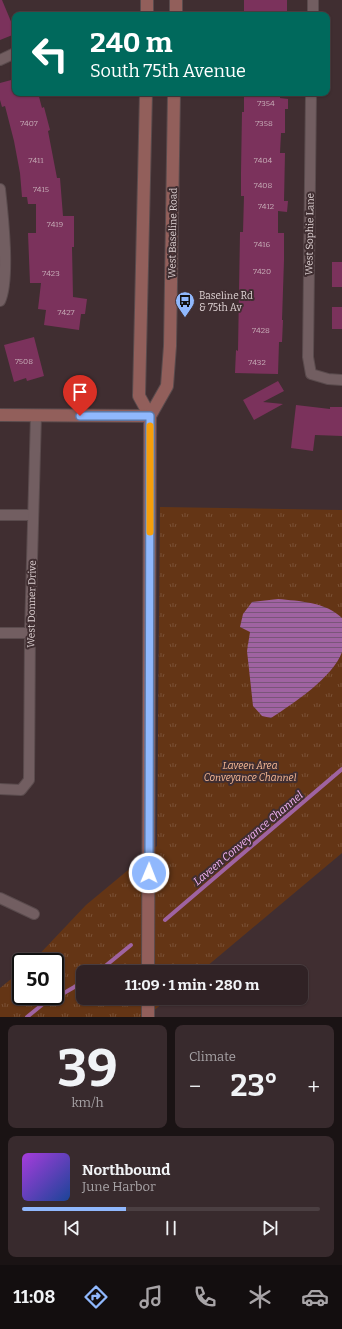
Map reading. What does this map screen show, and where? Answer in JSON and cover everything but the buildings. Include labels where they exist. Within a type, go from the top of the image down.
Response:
[{"type":"main road","points":[[147,0],[147,12]]},
{"type":"main road","points":[[176,0],[176,12]]},
{"type":"main road","name":"West Baseline Road","points":[[146,96],[139,396],[150,416],[149,965]]},
{"type":"main road","name":"West Baseline Road","points":[[150,416],[167,386],[170,352],[174,96]]},
{"type":"main road","points":[[0,415],[150,416]]},
{"type":"main road","points":[[148,1005],[148,1017]]},
{"type":"street","points":[[313,0],[313,12]]},
{"type":"street","points":[[0,60],[12,54]]},
{"type":"street","name":"West Sophie Lane","points":[[312,96],[308,356],[311,374],[328,379],[342,380]]},
{"type":"street","points":[[0,189],[3,218],[5,283],[0,301]]},
{"type":"street","name":"West Donner Drive","points":[[0,789],[21,790],[29,780],[30,634],[36,415]]},
{"type":"street","points":[[0,515],[34,515]]},
{"type":"street","points":[[0,633],[30,634]]},
{"type":"street","points":[[0,898],[34,914]]},
{"type":"green space","name":"Laveen Area Conveyance Channel","points":[[160,507],[342,510],[342,853],[208,965],[76,965],[76,1005],[161,1005],[146,1017],[0,1017],[0,988],[12,978],[12,1005],[64,1005],[64,953],[41,953],[86,905],[157,846]]},
{"type":"shaded area","points":[[278,599],[312,603],[320,605],[336,613],[342,618],[342,652],[330,671],[321,680],[301,698],[271,718],[262,716],[253,706],[247,651],[250,632],[240,627],[243,614],[252,602]]},
{"type":"waterway","name":"Laveen Conveyance Channel","points":[[165,920],[342,769]]},
{"type":"waterway","name":"Laveen Conveyance Channel","points":[[107,965],[131,945]]},
{"type":"waterway","name":"Laveen Conveyance Channel","points":[[27,1017],[43,1004],[76,986]]},
{"type":"slow traffic","points":[[150,426],[150,532]]},
{"type":"place","name":"Baseline Rd & 75th Av","points":[[185,318]]},
{"type":"route","points":[[80,416],[150,416],[149,873]]}]
